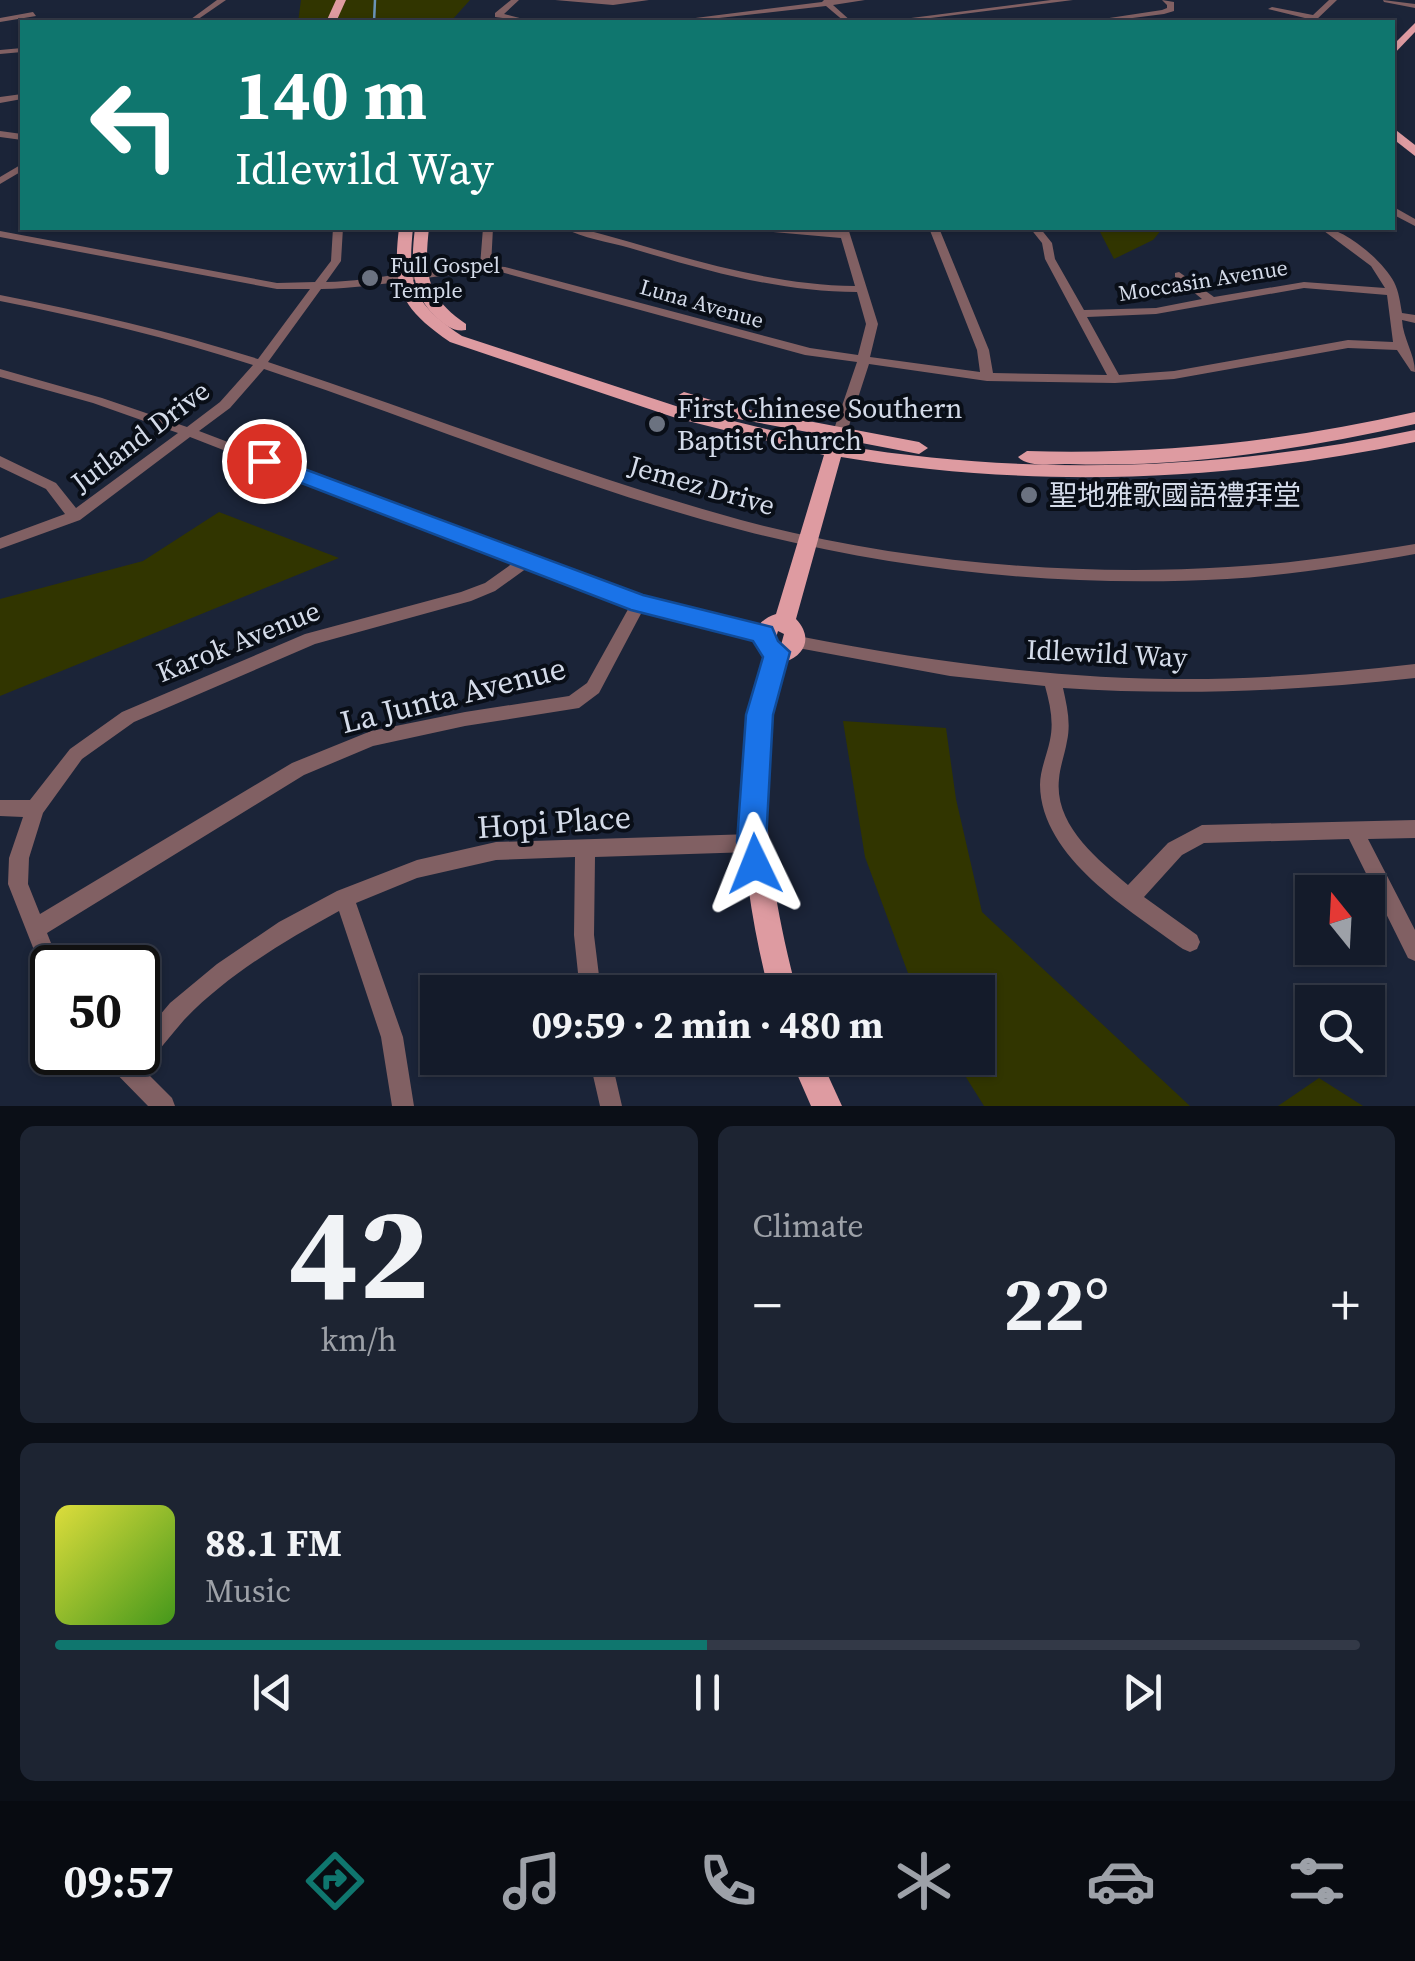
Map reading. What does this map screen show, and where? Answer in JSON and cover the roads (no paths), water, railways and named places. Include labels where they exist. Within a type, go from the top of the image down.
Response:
[{"type":"main road","points":[[1395,49],[1415,26]]},
{"type":"main road","points":[[1395,137],[1415,152]]},
{"type":"main road","points":[[406,230],[408,300],[456,340],[724,424],[1044,472],[1166,473],[1320,457],[1415,436]]},
{"type":"main road","points":[[409,277],[421,230]]},
{"type":"main road","points":[[837,443],[982,455],[1157,457],[1305,442],[1415,418]]},
{"type":"main road","points":[[779,975],[764,920],[752,842],[760,715],[837,443]]},
{"type":"main road","points":[[813,1075],[827,1106]]},
{"type":"street","points":[[194,20],[222,0]]},
{"type":"street","points":[[515,0],[499,12],[501,16],[522,20]]},
{"type":"street","points":[[560,0],[645,0]]},
{"type":"street","points":[[684,20],[861,0]]},
{"type":"street","points":[[899,20],[1070,0]]},
{"type":"street","points":[[1102,20],[1164,12],[1171,4],[1166,0]]},
{"type":"street","points":[[1272,9],[1312,20],[1333,0]]},
{"type":"street","points":[[1387,0],[1415,6]]},
{"type":"street","points":[[825,2],[846,20]]},
{"type":"street","points":[[0,20],[33,14]]},
{"type":"street","points":[[194,20],[210,20]]},
{"type":"street","points":[[0,39],[2,51]]},
{"type":"street","name":"Jutland Drive","points":[[0,544],[75,516],[224,405],[260,365],[336,261],[338,230]]},
{"type":"street","points":[[485,268],[488,230]]},
{"type":"street","points":[[578,230],[787,284],[830,291],[863,289]]},
{"type":"street","points":[[817,230],[844,231],[872,324],[864,362],[837,443]]},
{"type":"street","points":[[935,230],[984,350],[987,377]]},
{"type":"street","points":[[1037,230],[1047,243],[1050,259],[1115,378]]},
{"type":"street","points":[[1328,230],[1385,276],[1392,292],[1398,346],[1415,368]]},
{"type":"street","name":"Luna Avenue","points":[[0,234],[240,282],[317,288],[485,268],[522,273],[778,344],[864,362],[987,377],[1115,378],[1226,368],[1348,344],[1398,346]]},
{"type":"street","points":[[1179,274],[1211,301]]},
{"type":"street","name":"Moccasin Avenue","points":[[1079,314],[1156,312],[1304,284],[1392,292]]},
{"type":"street","name":"Jemez Drive","points":[[0,298],[115,322],[260,365],[658,502],[809,540],[918,560],[1020,570],[1168,574],[1280,568],[1415,549]]},
{"type":"street","points":[[1395,315],[1415,320]]},
{"type":"street","name":"Idlewild Way","points":[[0,373],[190,432],[639,604],[781,638],[912,664],[1052,680],[1277,684],[1415,671]]},
{"type":"street","points":[[0,461],[50,486],[75,516]]},
{"type":"street","name":"Karok Avenue","points":[[42,945],[18,884],[19,858],[35,808],[76,754],[128,717],[311,639],[490,587],[525,562]]},
{"type":"street","name":"La Junta Avenue","points":[[36,928],[298,769],[371,740],[465,718],[573,703],[594,688],[639,604]]},
{"type":"street","points":[[1052,680],[1060,712],[1060,738],[1050,760],[1053,814],[1067,840],[1100,874],[1190,942]]},
{"type":"street","points":[[0,808],[35,808]]},
{"type":"street","points":[[1354,830],[1415,951]]},
{"type":"street","points":[[1131,897],[1175,850],[1202,834],[1415,830]]},
{"type":"street","name":"Hopi Place","points":[[160,1027],[224,971],[286,929],[344,898],[417,869],[496,851],[752,842]]},
{"type":"street","points":[[585,848],[584,936],[589,975]]},
{"type":"street","points":[[344,898],[392,1036],[403,1106]]},
{"type":"street","points":[[134,1075],[164,1106]]},
{"type":"street","points":[[604,1075],[611,1106]]},
{"type":"waterway","points":[[374,20],[375,0]]},
{"type":"place","name":"Full Gospel Temple","points":[[370,278]]},
{"type":"place","name":"First Chinese Southern Baptist Church","points":[[657,424]]},
{"type":"place","name":"聖地雅歌國語禮拜堂","points":[[1029,495]]}]
